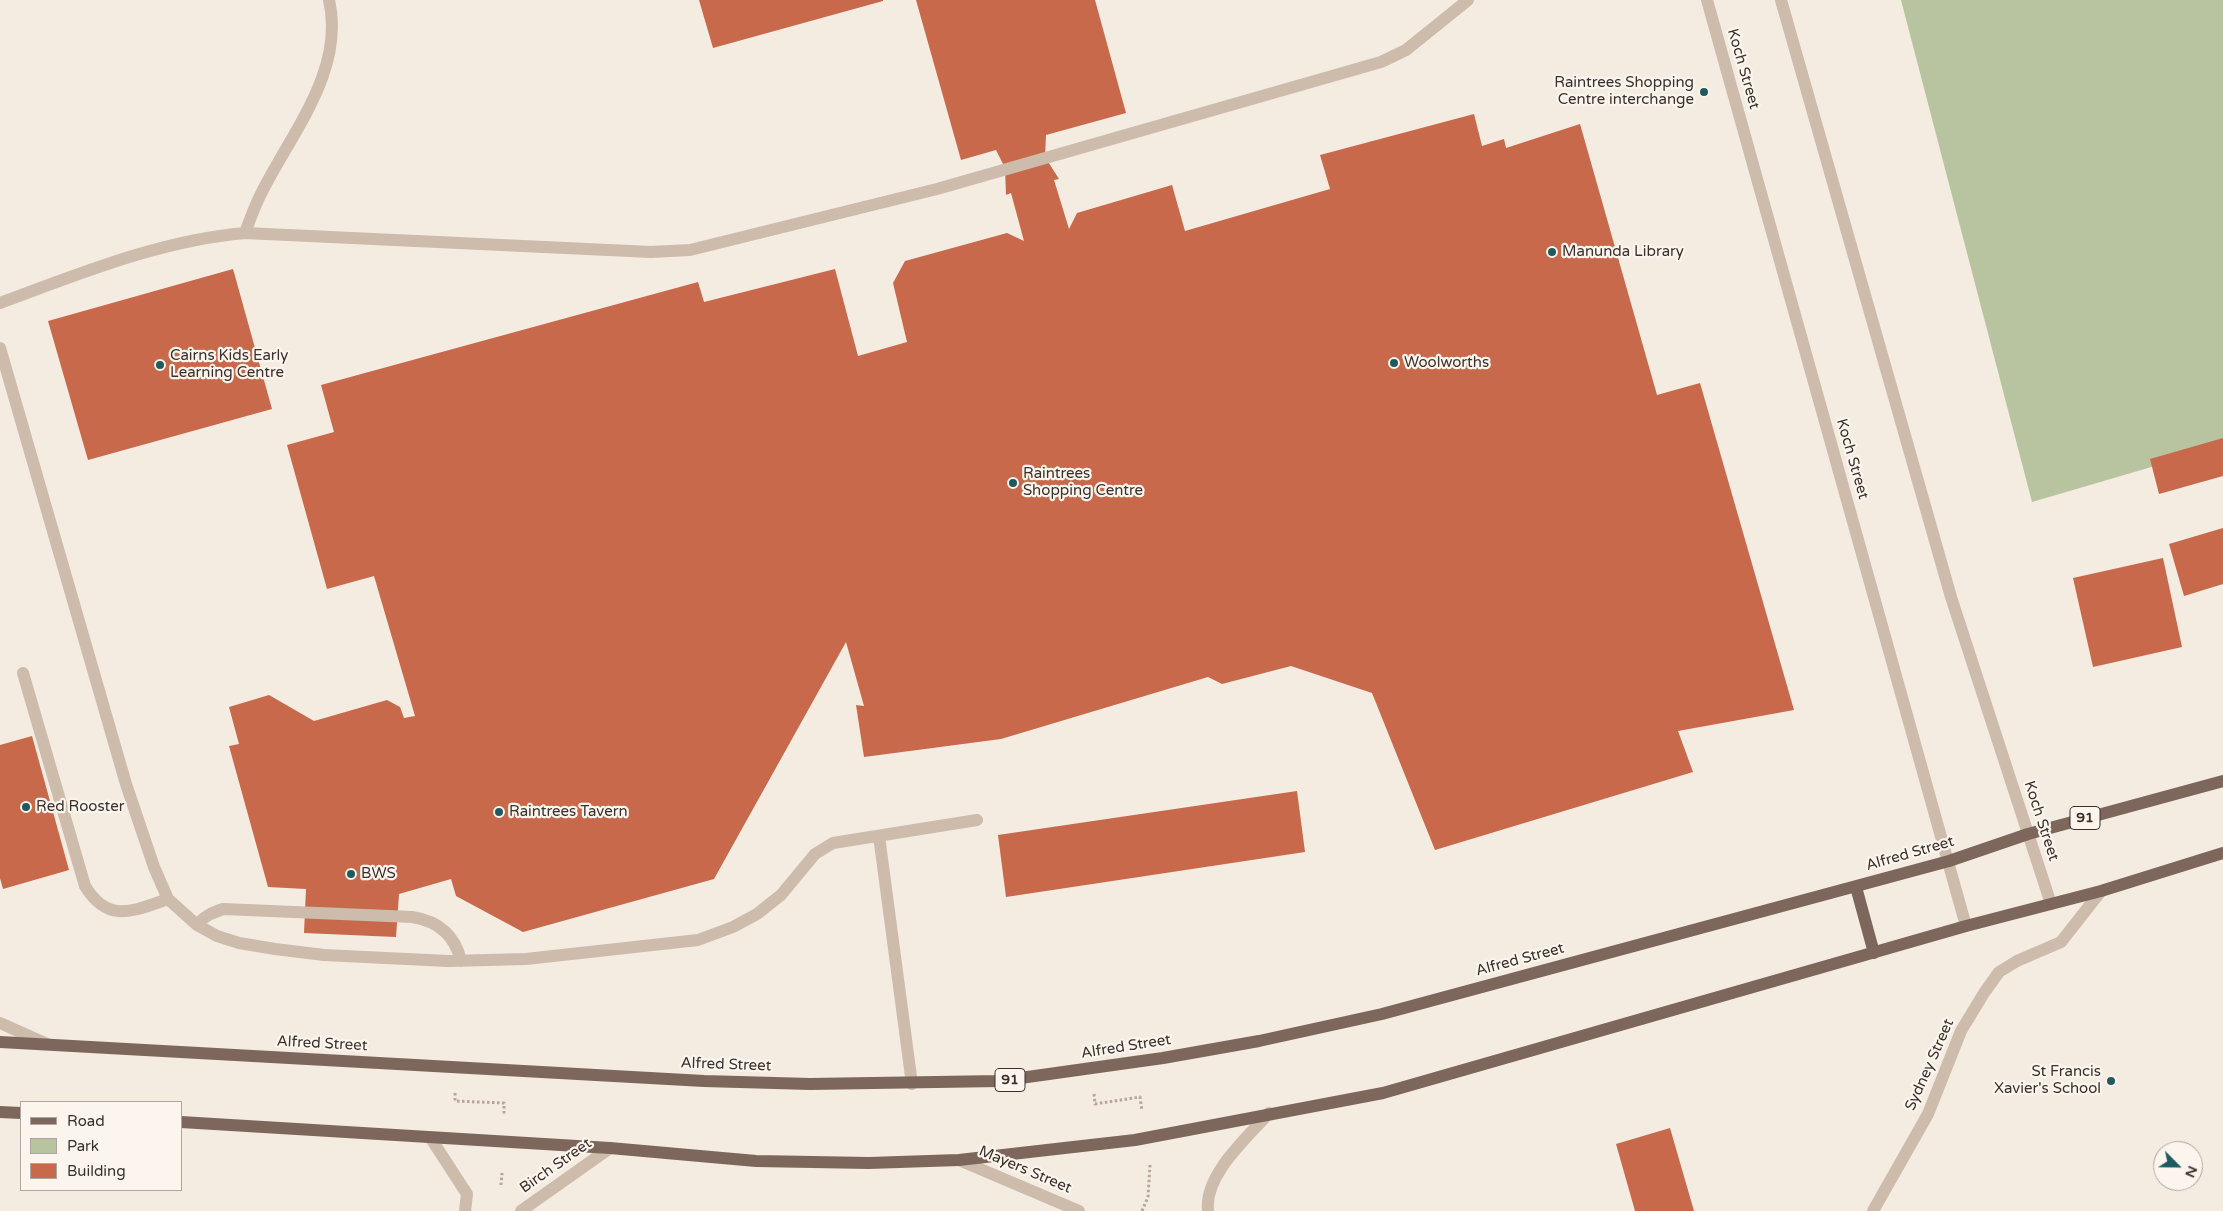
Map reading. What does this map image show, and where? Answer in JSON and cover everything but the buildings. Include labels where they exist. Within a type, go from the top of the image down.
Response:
[{"type":"main road","name":"Alfred Street","points":[[0,1042],[704,1081],[810,1084],[912,1084],[999,1081],[1076,1072],[1259,1041],[1382,1014],[1856,887],[1949,861],[2028,834],[2223,781]]},
{"type":"main road","points":[[182,1122],[610,1148],[756,1161],[869,1163],[959,1160],[1135,1140],[1269,1114],[1312,1108],[1383,1093],[1966,926],[2101,891],[2223,853]]},
{"type":"main road","points":[[1856,887],[1874,953]]},
{"type":"main road","points":[[0,1112],[20,1113]]},
{"type":"street","points":[[245,233],[258,201],[307,110],[326,68],[332,42],[333,19],[329,0]]},
{"type":"street","points":[[0,303],[93,268],[200,239],[245,233],[651,252],[690,250],[937,190],[1382,62],[1406,50],[1468,0]]},
{"type":"street","name":"Koch Street","points":[[1707,0],[1966,926]]},
{"type":"street","name":"Koch Street","points":[[1781,0],[1951,596],[2051,904]]},
{"type":"street","points":[[0,348],[126,784],[154,867],[168,899],[197,926],[216,936],[239,943],[324,955],[461,961],[526,958],[698,940],[733,927],[757,914],[781,895],[815,854],[833,844],[977,820]]},
{"type":"street","points":[[23,673],[85,886],[94,902],[109,910],[126,911],[168,899]]},
{"type":"street","points":[[879,836],[912,1084]]},
{"type":"street","name":"Sydney Street","points":[[1874,1211],[1928,1114],[1961,1031],[1984,993],[1999,972],[2017,961],[2061,942],[2101,891]]},
{"type":"street","points":[[197,926],[207,916],[223,909],[412,917],[426,919],[441,927],[458,946],[461,961]]},
{"type":"street","points":[[0,1023],[47,1044]]},
{"type":"street","points":[[1208,1211],[1207,1201],[1212,1182],[1269,1114]]},
{"type":"street","points":[[430,1137],[467,1194],[465,1211]]},
{"type":"street","name":"Birch Street","points":[[521,1211],[610,1148]]},
{"type":"street","name":"Mayers Street","points":[[959,1160],[1079,1211]]},
{"type":"path","points":[[454,1088],[455,1101],[504,1103],[504,1119]]},
{"type":"path","points":[[1093,1089],[1095,1104],[1140,1097],[1142,1113]]},
{"type":"path","points":[[1142,1211],[1148,1197],[1150,1164]]},
{"type":"path","points":[[501,1185],[502,1173]]},
{"type":"green space","points":[[1901,0],[2223,0],[2223,446],[2032,502]]},
{"type":"place","name":"Raintrees Shopping Centre interchange","points":[[1704,92]]},
{"type":"place","name":"Manunda Library","points":[[1552,252]]},
{"type":"place","name":"Woolworths","points":[[1394,363]]},
{"type":"place","name":"Cairns Kids Early Learning Centre","points":[[160,365]]},
{"type":"place","name":"Raintrees Shopping Centre","points":[[1013,483]]},
{"type":"place","name":"Red Rooster","points":[[26,807]]},
{"type":"place","name":"Raintrees Tavern","points":[[499,812]]},
{"type":"place","name":"BWS","points":[[351,874]]},
{"type":"place","name":"St Francis Xavier's School","points":[[2111,1081]]}]
